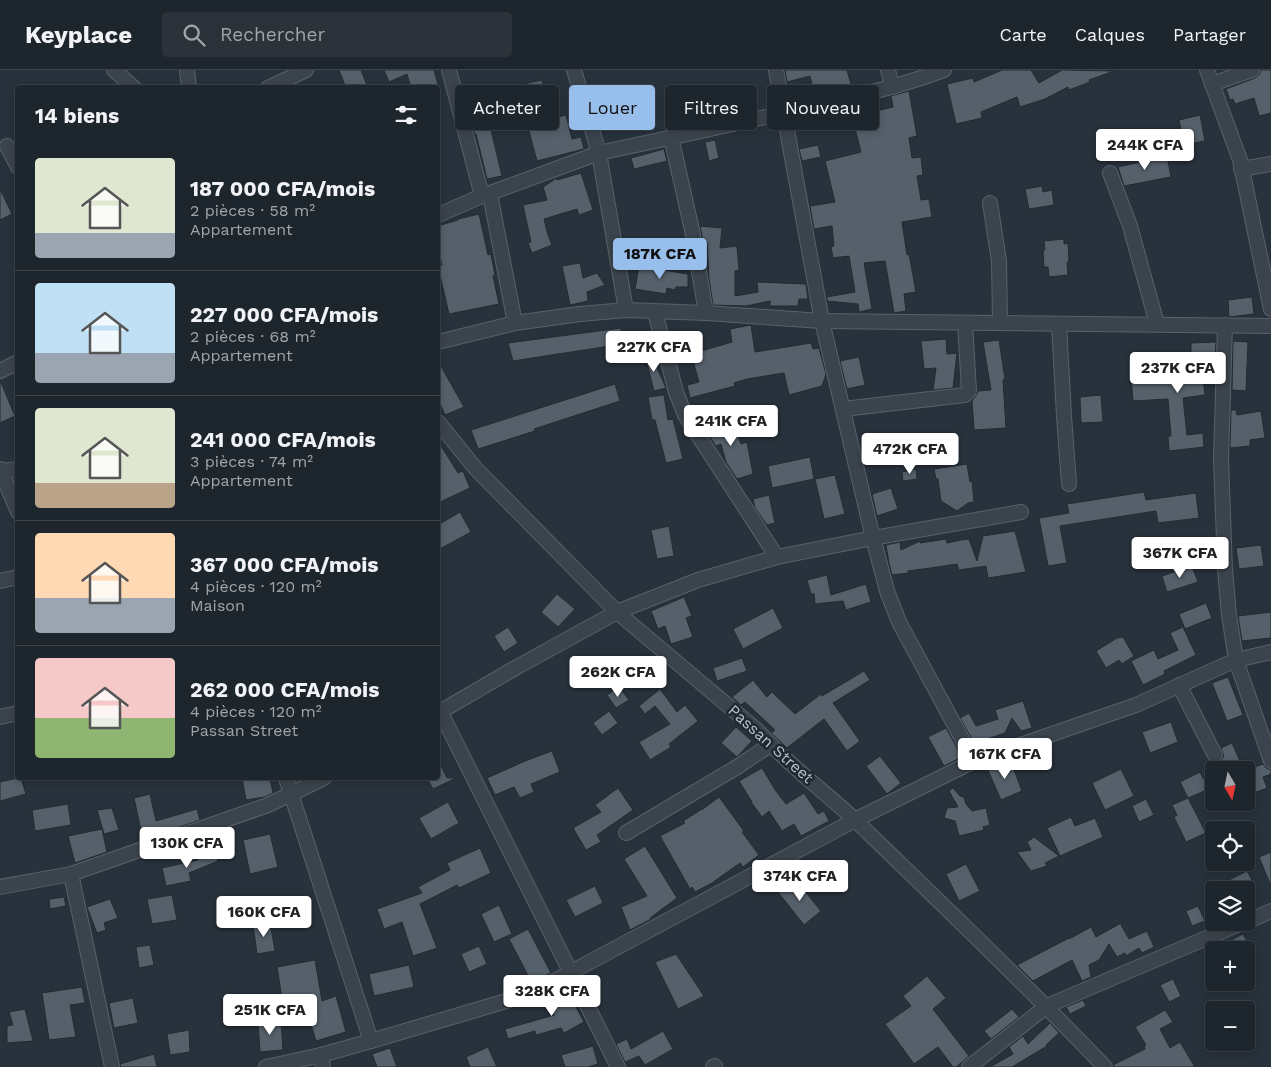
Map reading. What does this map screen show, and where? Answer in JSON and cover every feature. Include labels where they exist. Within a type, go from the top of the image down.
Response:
[{"type":"street","points":[[114,70],[131,85]]},
{"type":"street","points":[[187,70],[188,85]]},
{"type":"street","points":[[274,85],[306,70]]},
{"type":"street","points":[[450,70],[486,195],[515,324]]},
{"type":"street","points":[[574,70],[599,153],[626,310]]},
{"type":"street","points":[[776,70],[779,85]]},
{"type":"street","points":[[888,70],[892,87]]},
{"type":"street","points":[[879,90],[944,70]]},
{"type":"street","points":[[1207,70],[1240,160],[1271,309]]},
{"type":"street","points":[[1212,84],[1252,70]]},
{"type":"street","points":[[440,214],[599,153],[767,117]]},
{"type":"street","points":[[787,130],[822,321],[886,591],[899,622],[974,760]]},
{"type":"street","points":[[671,137],[692,230],[706,314]]},
{"type":"street","points":[[7,146],[15,161]]},
{"type":"street","points":[[1241,169],[1271,164]]},
{"type":"street","points":[[1110,173],[1130,226],[1157,324]]},
{"type":"street","points":[[990,203],[999,260],[1000,323]]},
{"type":"street","points":[[440,342],[515,324],[580,314],[626,310],[822,321],[1271,326]]},
{"type":"street","points":[[655,312],[676,392],[685,414],[778,557]]},
{"type":"street","points":[[843,409],[965,395],[969,390],[965,323]]},
{"type":"street","points":[[1059,324],[1069,484]]},
{"type":"street","points":[[1225,325],[1221,459],[1225,569],[1229,616],[1236,660],[1271,761]]},
{"type":"street","points":[[0,371],[15,364]]},
{"type":"street","name":"Passan Street","points":[[440,424],[476,469],[617,612],[758,731],[770,745],[855,820],[1047,1006],[1105,1067]]},
{"type":"street","points":[[15,469],[0,470],[15,505]]},
{"type":"street","points":[[440,711],[617,612],[698,580],[778,557],[1021,512]]},
{"type":"street","points":[[0,581],[15,578]]},
{"type":"street","points":[[266,1067],[322,1061],[371,1042],[530,994],[855,820],[974,760],[1136,705],[1236,660],[1271,652]]},
{"type":"street","points":[[1179,685],[1215,755]]},
{"type":"street","points":[[0,717],[15,713]]},
{"type":"street","points":[[440,714],[618,1067]]},
{"type":"street","points":[[626,833],[737,768],[770,745]]},
{"type":"street","points":[[287,780],[371,1042]]},
{"type":"street","points":[[0,887],[71,874],[268,805],[320,780]]},
{"type":"street","points":[[71,874],[112,1067]]},
{"type":"street","points":[[1255,918],[1271,911]]},
{"type":"street","points":[[969,1067],[1047,1006],[1224,931]]},
{"type":"building","points":[[339,70],[361,70],[367,85],[345,85]]},
{"type":"building","points":[[384,70],[434,70],[438,85],[410,85],[407,74],[389,82]]},
{"type":"building","points":[[785,70],[847,70],[851,85],[812,85],[810,76],[787,82]]},
{"type":"building","points":[[1002,70],[1031,70],[1039,83],[1062,70],[1114,71],[1089,80],[1090,82],[1069,90],[1068,87],[1045,99],[1020,107],[1017,97],[981,112],[982,118],[956,124],[947,84],[973,78],[974,82]]},
{"type":"building","points":[[1261,70],[1271,70],[1271,113],[1259,116],[1254,98],[1235,104],[1233,99],[1230,100],[1226,89],[1255,78]]},
{"type":"building","points":[[542,80],[543,85],[519,85]]},
{"type":"building","points":[[909,91],[917,136],[909,138],[912,158],[921,157],[923,175],[917,176],[921,200],[929,199],[932,217],[902,222],[907,255],[909,254],[916,292],[904,294],[906,311],[894,313],[885,261],[864,263],[872,309],[859,312],[858,304],[827,301],[827,297],[855,292],[849,256],[833,258],[831,247],[834,246],[832,226],[814,229],[810,206],[835,202],[825,161],[861,152],[855,130],[879,130],[879,110],[893,107],[891,96]]},
{"type":"building","points":[[566,115],[572,139],[581,137],[584,149],[537,161],[529,130],[559,130],[559,117]]},
{"type":"building","points":[[1200,115],[1205,141],[1184,145],[1179,120]]},
{"type":"building","points":[[474,130],[491,130],[502,176],[487,179]]},
{"type":"building","points":[[715,140],[719,158],[709,161],[705,142]]},
{"type":"building","points":[[818,145],[821,157],[802,161],[799,149]]},
{"type":"building","points":[[664,149],[667,161],[634,169],[631,158]]},
{"type":"building","points":[[1167,156],[1171,177],[1124,186],[1118,167]]},
{"type":"building","points":[[581,173],[593,210],[579,215],[577,209],[544,219],[552,245],[532,253],[528,243],[531,242],[523,205],[547,200],[543,187],[557,178],[557,180]]},
{"type":"building","points":[[1042,186],[1043,192],[1052,190],[1054,205],[1029,209],[1025,189]]},
{"type":"building","points":[[0,189],[12,214],[0,220]]},
{"type":"building","points":[[479,214],[488,255],[491,254],[495,275],[493,276],[499,304],[449,314],[440,275],[440,266],[442,265],[440,257],[440,225]]},
{"type":"building","points":[[700,226],[722,228],[720,248],[737,246],[739,270],[735,271],[735,296],[758,292],[757,282],[806,284],[808,299],[799,299],[798,306],[770,306],[770,301],[746,306],[713,305],[709,279],[707,242],[703,241]]},
{"type":"building","points":[[1064,239],[1064,244],[1068,243],[1068,275],[1049,277],[1048,267],[1044,267],[1044,241]]},
{"type":"building","points":[[580,263],[583,278],[597,273],[605,285],[587,292],[588,301],[570,305],[562,266]]},
{"type":"building","points":[[639,266],[688,274],[688,287],[676,287],[675,290],[667,288],[666,294],[635,289]]},
{"type":"building","points":[[1252,297],[1254,314],[1229,317],[1228,300]]},
{"type":"building","points":[[751,325],[755,352],[811,343],[813,349],[819,348],[826,374],[822,386],[789,395],[784,373],[747,379],[734,383],[735,386],[690,398],[687,385],[699,382],[691,354],[732,342],[730,329]]},
{"type":"building","points":[[621,328],[623,344],[513,361],[508,343]]},
{"type":"building","points":[[685,339],[690,357],[677,360],[672,342]]},
{"type":"building","points":[[946,339],[947,354],[957,353],[953,388],[933,390],[936,368],[924,369],[921,341]]},
{"type":"building","points":[[999,340],[1005,379],[1003,380],[1006,428],[974,430],[972,401],[978,391],[991,390],[983,342]]},
{"type":"building","points":[[1233,341],[1248,342],[1246,391],[1232,390]]},
{"type":"building","points":[[1216,342],[1215,360],[1201,360],[1205,395],[1183,398],[1187,435],[1203,433],[1204,447],[1169,451],[1168,436],[1171,436],[1168,399],[1133,401],[1131,377],[1162,375],[1162,370],[1191,366],[1191,343]]},
{"type":"building","points":[[649,350],[666,388],[654,391],[644,352]]},
{"type":"building","points":[[859,357],[865,385],[847,389],[840,361]]},
{"type":"building","points":[[440,365],[464,407],[445,415],[440,404]]},
{"type":"building","points":[[0,380],[15,416],[0,423]]},
{"type":"building","points":[[615,384],[620,401],[478,449],[471,430]]},
{"type":"building","points":[[664,395],[668,420],[673,419],[683,459],[666,463],[655,420],[652,420],[648,397]]},
{"type":"building","points":[[1101,395],[1103,422],[1081,423],[1080,397]]},
{"type":"building","points":[[1231,410],[1236,410],[1237,415],[1261,411],[1265,438],[1250,440],[1250,446],[1230,448]]},
{"type":"building","points":[[731,417],[741,444],[747,442],[753,474],[737,479],[726,462],[721,444],[716,446],[703,427]]},
{"type":"building","points":[[440,444],[458,473],[463,471],[470,488],[440,502]]},
{"type":"building","points":[[810,457],[814,479],[772,488],[768,466]]},
{"type":"building","points":[[967,464],[970,482],[972,481],[974,502],[968,503],[957,511],[941,501],[938,479],[936,479],[934,469]]},
{"type":"building","points":[[916,469],[917,479],[903,481],[902,472]]},
{"type":"building","points":[[835,475],[845,514],[824,519],[815,479]]},
{"type":"building","points":[[891,488],[898,509],[877,516],[872,494]]},
{"type":"building","points":[[1144,492],[1146,500],[1196,493],[1199,518],[1158,523],[1156,511],[1060,526],[1067,563],[1048,566],[1039,518],[1069,513],[1067,504]]},
{"type":"building","points":[[769,495],[775,523],[767,525],[755,508],[753,499]]},
{"type":"building","points":[[460,512],[471,532],[440,549],[440,524]]},
{"type":"building","points":[[669,526],[674,556],[657,559],[651,530]]},
{"type":"building","points":[[1015,531],[1026,572],[988,578],[986,566],[959,570],[957,564],[892,575],[886,545],[900,542],[901,550],[920,541],[920,543],[946,539],[947,543],[969,539],[977,561],[983,536]]},
{"type":"building","points":[[1261,545],[1264,566],[1239,569],[1236,548]]},
{"type":"building","points":[[1192,566],[1198,582],[1167,592],[1162,576]]},
{"type":"building","points":[[827,575],[831,595],[866,584],[871,602],[846,610],[843,601],[815,604],[814,594],[811,594],[807,580]]},
{"type":"building","points":[[557,594],[575,609],[558,627],[541,612]]},
{"type":"building","points":[[684,597],[692,616],[686,618],[693,637],[671,644],[665,626],[658,629],[651,611]]},
{"type":"building","points":[[1206,603],[1212,618],[1185,629],[1179,614]]},
{"type":"building","points":[[773,608],[783,628],[743,649],[733,629]]},
{"type":"building","points":[[1271,612],[1271,638],[1242,641],[1238,616]]},
{"type":"building","points":[[508,627],[518,643],[504,652],[494,636]]},
{"type":"building","points":[[1183,627],[1196,655],[1164,671],[1165,674],[1143,685],[1131,661],[1154,650],[1158,659],[1178,650],[1170,633]]},
{"type":"building","points":[[1123,637],[1134,656],[1122,664],[1119,660],[1106,668],[1096,651],[1117,638]]},
{"type":"building","points":[[742,658],[747,671],[717,681],[713,668]]},
{"type":"building","points":[[864,671],[870,680],[833,703],[860,741],[847,751],[824,719],[787,748],[771,733],[775,730],[745,702],[741,705],[732,697],[753,680],[767,697],[772,692],[795,714],[821,694],[822,696]]},
{"type":"building","points":[[1228,677],[1243,715],[1227,721],[1212,683]]},
{"type":"building","points":[[619,687],[629,700],[616,708],[607,695]]},
{"type":"building","points":[[660,689],[677,712],[685,705],[698,721],[669,744],[671,747],[650,760],[639,742],[670,724],[655,706],[645,714],[639,706]]},
{"type":"building","points":[[1023,701],[1032,728],[1021,731],[1012,718],[1005,733],[984,740],[985,747],[978,750],[960,718],[969,713],[976,726],[998,719],[995,710]]},
{"type":"building","points":[[609,711],[618,723],[602,735],[593,723]]},
{"type":"building","points":[[1171,722],[1178,742],[1150,753],[1142,732]]},
{"type":"building","points":[[736,727],[752,741],[737,757],[721,743]]},
{"type":"building","points":[[946,728],[962,757],[944,766],[928,737]]},
{"type":"building","points":[[1232,743],[1240,761],[1221,761],[1224,756],[1221,748]]},
{"type":"building","points":[[552,751],[560,772],[531,784],[534,792],[520,798],[514,787],[495,795],[487,778]]},
{"type":"building","points":[[880,756],[901,783],[887,794],[866,766]]},
{"type":"building","points":[[1011,762],[1022,791],[1001,800],[987,768]]},
{"type":"building","points":[[440,763],[447,778],[456,778],[433,789],[428,780],[440,780]]},
{"type":"building","points":[[1263,764],[1271,770],[1271,774],[1263,777],[1267,788],[1255,793],[1255,767]]},
{"type":"building","points":[[762,768],[786,804],[804,793],[818,814],[824,811],[829,821],[801,836],[794,824],[782,831],[769,811],[762,817],[739,781]]},
{"type":"building","points":[[1121,769],[1134,796],[1105,810],[1092,783]]},
{"type":"building","points":[[1200,772],[1205,781],[1205,791],[1188,798],[1180,782]]},
{"type":"building","points":[[15,779],[22,780],[26,794],[0,801],[0,782]]},
{"type":"building","points":[[242,780],[270,780],[273,793],[265,797],[246,800]]},
{"type":"building","points":[[618,788],[633,810],[597,835],[601,842],[586,850],[573,828],[601,812],[595,805]]},
{"type":"building","points":[[953,788],[960,796],[964,797],[966,804],[972,811],[986,808],[990,825],[983,827],[984,830],[959,836],[955,821],[944,818],[947,808],[958,807],[949,791]]},
{"type":"building","points":[[150,794],[156,821],[197,809],[200,820],[143,840],[134,798]]},
{"type":"building","points":[[719,797],[759,855],[743,867],[740,863],[712,883],[695,892],[692,887],[690,889],[660,836],[685,823],[683,821]]},
{"type":"building","points":[[1188,798],[1205,833],[1186,842],[1174,817],[1177,815],[1172,805]]},
{"type":"building","points":[[1146,799],[1154,815],[1139,822],[1132,806]]},
{"type":"building","points":[[448,802],[459,823],[431,839],[419,818]]},
{"type":"building","points":[[68,804],[71,825],[35,831],[32,810]]},
{"type":"building","points":[[112,808],[119,830],[104,834],[97,810]]},
{"type":"building","points":[[1071,817],[1075,826],[1095,818],[1103,837],[1060,856],[1047,828]]},
{"type":"building","points":[[102,829],[107,852],[75,863],[68,836]]},
{"type":"building","points":[[270,834],[278,867],[250,874],[243,840]]},
{"type":"building","points":[[1034,837],[1059,856],[1045,863],[1047,866],[1031,871],[1017,852],[1031,850],[1027,842]]},
{"type":"building","points":[[645,846],[677,898],[651,919],[630,930],[621,907],[647,896],[624,859]]},
{"type":"building","points":[[480,848],[491,873],[459,888],[457,885],[420,904],[437,948],[413,956],[402,922],[384,929],[377,909],[422,893],[418,887],[450,870],[447,863]]},
{"type":"building","points":[[212,850],[218,861],[189,873],[191,881],[166,886],[162,868],[198,860],[196,856]]},
{"type":"building","points":[[1271,852],[1271,886],[1259,857]]},
{"type":"building","points":[[966,864],[980,891],[959,901],[946,874]]},
{"type":"building","points":[[1247,871],[1252,881],[1227,881]]},
{"type":"building","points":[[795,879],[821,911],[804,925],[778,892]]},
{"type":"building","points":[[595,886],[603,903],[575,917],[566,900]]},
{"type":"building","points":[[172,895],[177,920],[152,924],[147,899]]},
{"type":"building","points":[[64,897],[66,906],[50,909],[49,899]]},
{"type":"building","points":[[110,899],[118,918],[104,923],[106,930],[97,933],[87,907]]},
{"type":"building","points":[[499,905],[512,934],[494,942],[481,914]]},
{"type":"building","points":[[1198,906],[1205,921],[1192,926],[1186,911]]},
{"type":"building","points":[[270,922],[275,951],[257,954],[253,924]]},
{"type":"building","points":[[1123,922],[1121,925],[1129,939],[1147,931],[1154,947],[1142,953],[1139,948],[1126,956],[1125,953],[1117,957],[1109,944],[1099,960],[1089,965],[1091,977],[1082,981],[1072,960],[1033,981],[1017,965],[1091,927],[1096,937]]},
{"type":"building","points":[[528,929],[551,973],[532,983],[509,939]]},
{"type":"building","points":[[1243,934],[1247,941],[1232,941]]},
{"type":"building","points":[[150,945],[154,965],[139,968],[136,947]]},
{"type":"building","points":[[479,946],[487,964],[469,972],[461,954]]},
{"type":"building","points":[[676,954],[704,996],[678,1009],[655,962]]},
{"type":"building","points":[[315,960],[322,1001],[336,996],[346,1032],[316,1041],[302,995],[282,999],[277,967]]},
{"type":"building","points":[[409,965],[414,987],[374,996],[369,974]]},
{"type":"building","points":[[927,976],[946,998],[933,1009],[969,1056],[956,1067],[953,1067],[938,1047],[914,1064],[885,1024],[911,1006],[903,996]]},
{"type":"building","points":[[1173,979],[1181,996],[1169,1002],[1160,985]]},
{"type":"building","points":[[82,987],[85,1003],[70,1005],[76,1037],[49,1040],[42,993]]},
{"type":"building","points":[[560,988],[563,994],[568,992],[584,1022],[564,1033],[561,1028],[536,1035],[535,1031],[508,1039],[505,1029],[554,1015],[544,996]]},
{"type":"building","points":[[133,998],[138,1023],[114,1028],[109,1003]]},
{"type":"building","points":[[1083,1000],[1086,1006],[1070,1014],[1066,1007]]},
{"type":"building","points":[[25,1009],[33,1041],[7,1043],[7,1026],[13,1025],[9,1012]]},
{"type":"building","points":[[1012,1009],[1019,1017],[991,1039],[984,1031]]},
{"type":"building","points":[[1165,1010],[1173,1022],[1160,1029],[1170,1048],[1180,1042],[1195,1067],[1114,1067],[1113,1065],[1145,1049],[1144,1046],[1146,1045],[1135,1027]]},
{"type":"building","points":[[281,1020],[283,1050],[260,1052],[258,1022]]},
{"type":"building","points":[[1050,1023],[1059,1033],[1047,1046],[1012,1067],[990,1067],[1013,1054],[1009,1047],[1023,1036],[1028,1044]]},
{"type":"building","points":[[189,1030],[190,1052],[170,1055],[167,1034]]},
{"type":"building","points":[[663,1031],[673,1049],[645,1065],[639,1056],[625,1062],[616,1044],[627,1039],[631,1049]]},
{"type":"building","points":[[593,1046],[598,1064],[588,1067],[565,1067],[561,1055]]},
{"type":"building","points":[[488,1047],[497,1067],[470,1067],[466,1057]]},
{"type":"building","points":[[390,1048],[397,1067],[377,1067],[372,1054]]},
{"type":"building","points":[[154,1054],[157,1067],[121,1067],[120,1064]]}]
